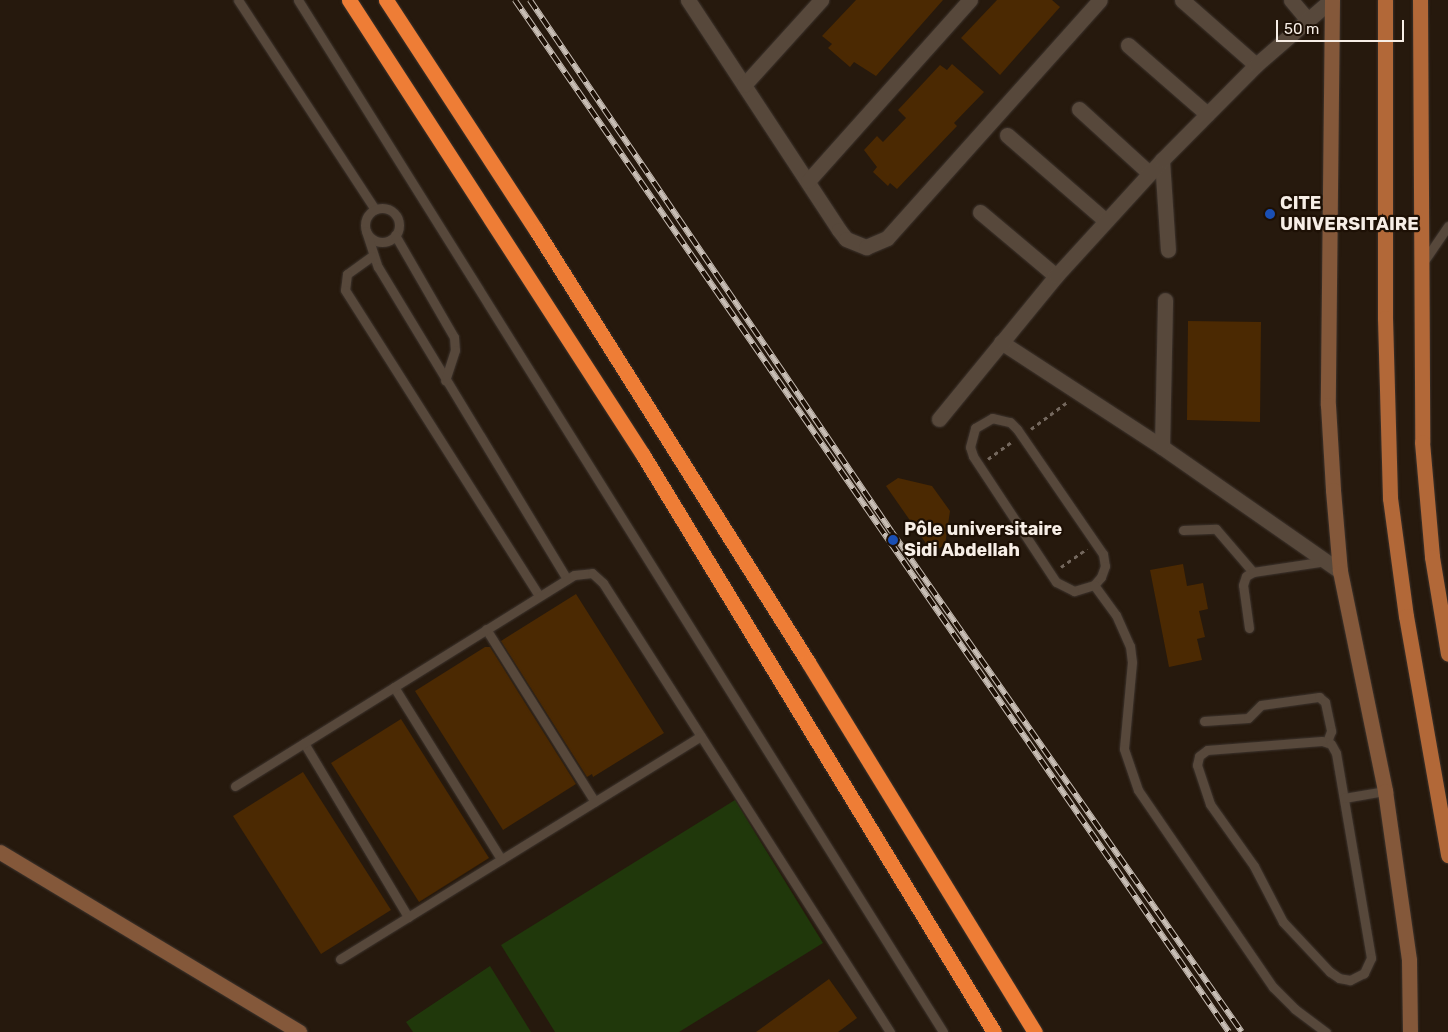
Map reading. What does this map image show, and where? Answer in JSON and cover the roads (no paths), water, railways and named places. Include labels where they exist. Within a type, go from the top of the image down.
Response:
[{"type":"highway","points":[[349,0],[643,455],[994,1032]]},
{"type":"highway","points":[[386,0],[536,230],[777,612],[1035,1032]]},
{"type":"main road","points":[[1385,0],[1385,318],[1390,498],[1406,616],[1448,855]]},
{"type":"main road","points":[[1420,0],[1420,266],[1423,461],[1432,557],[1448,654]]},
{"type":"street","points":[[688,0],[846,239],[866,246],[878,244],[887,238],[1100,0]]},
{"type":"street","points":[[744,85],[820,0]]},
{"type":"street","points":[[808,181],[970,0]]},
{"type":"street","points":[[1182,0],[1256,65]]},
{"type":"street","points":[[1291,0],[1308,20]]},
{"type":"street","points":[[939,419],[1056,276],[1162,160],[1256,65],[1331,0]]},
{"type":"street","points":[[1331,0],[1328,405],[1340,572],[1385,791],[1408,960],[1410,1032]]},
{"type":"street","points":[[1128,45],[1207,114]]},
{"type":"street","points":[[1079,109],[1149,174]]},
{"type":"street","points":[[1007,135],[1106,221]]},
{"type":"street","points":[[1162,160],[1168,250]]},
{"type":"street","points":[[980,212],[1056,276]]},
{"type":"street","points":[[1162,447],[1165,300]]},
{"type":"street","points":[[1001,342],[1162,447],[1340,572]]},
{"type":"street","points":[[0,852],[299,1032]]},
{"type":"lane","points":[[238,0],[375,209],[393,212],[399,223],[395,235],[452,332],[455,350],[445,380]]},
{"type":"lane","points":[[298,0],[943,1032]]},
{"type":"lane","points":[[375,209],[366,218],[366,231],[372,256],[445,380],[567,579]]},
{"type":"lane","points":[[1420,266],[1448,226]]},
{"type":"lane","points":[[366,231],[380,241],[395,235]]},
{"type":"lane","points":[[372,256],[347,274],[345,290],[539,596]]},
{"type":"lane","points":[[1001,419],[1017,429],[1096,543],[1103,554],[1105,566],[1094,585],[1074,591],[1064,588],[1050,574],[973,456],[971,437],[982,422],[1001,419]]},
{"type":"lane","points":[[1183,530],[1216,529],[1253,572]]},
{"type":"lane","points":[[1250,628],[1243,585],[1253,572],[1326,561]]},
{"type":"lane","points":[[235,786],[539,596],[567,579],[583,572],[600,579],[890,1032]]},
{"type":"lane","points":[[1094,585],[1116,615],[1130,646],[1132,662],[1124,742],[1127,763],[1135,784],[1273,987],[1295,1009],[1326,1032]]},
{"type":"lane","points":[[486,629],[595,802]]},
{"type":"lane","points":[[394,687],[501,859]]},
{"type":"lane","points":[[1204,721],[1248,718],[1261,705],[1319,697],[1325,702],[1330,731],[1327,742]]},
{"type":"lane","points":[[340,959],[701,736]]},
{"type":"lane","points":[[1327,742],[1336,753],[1371,958],[1364,973],[1350,980],[1339,978],[1330,972],[1283,922],[1254,866],[1210,804],[1197,765],[1198,756],[1207,750],[1327,742]]},
{"type":"lane","points":[[304,743],[408,916]]},
{"type":"lane","points":[[1344,798],[1385,791]]},
{"type":"railway","points":[[515,0],[1229,1032]]},
{"type":"railway","points":[[530,0],[892,532],[1242,1032]]},
{"type":"place","name":"CITE UNIVERSITAIRE","points":[[1270,214]]},
{"type":"place","name":"Pôle universitaire Sidi Abdellah","points":[[893,540]]}]
